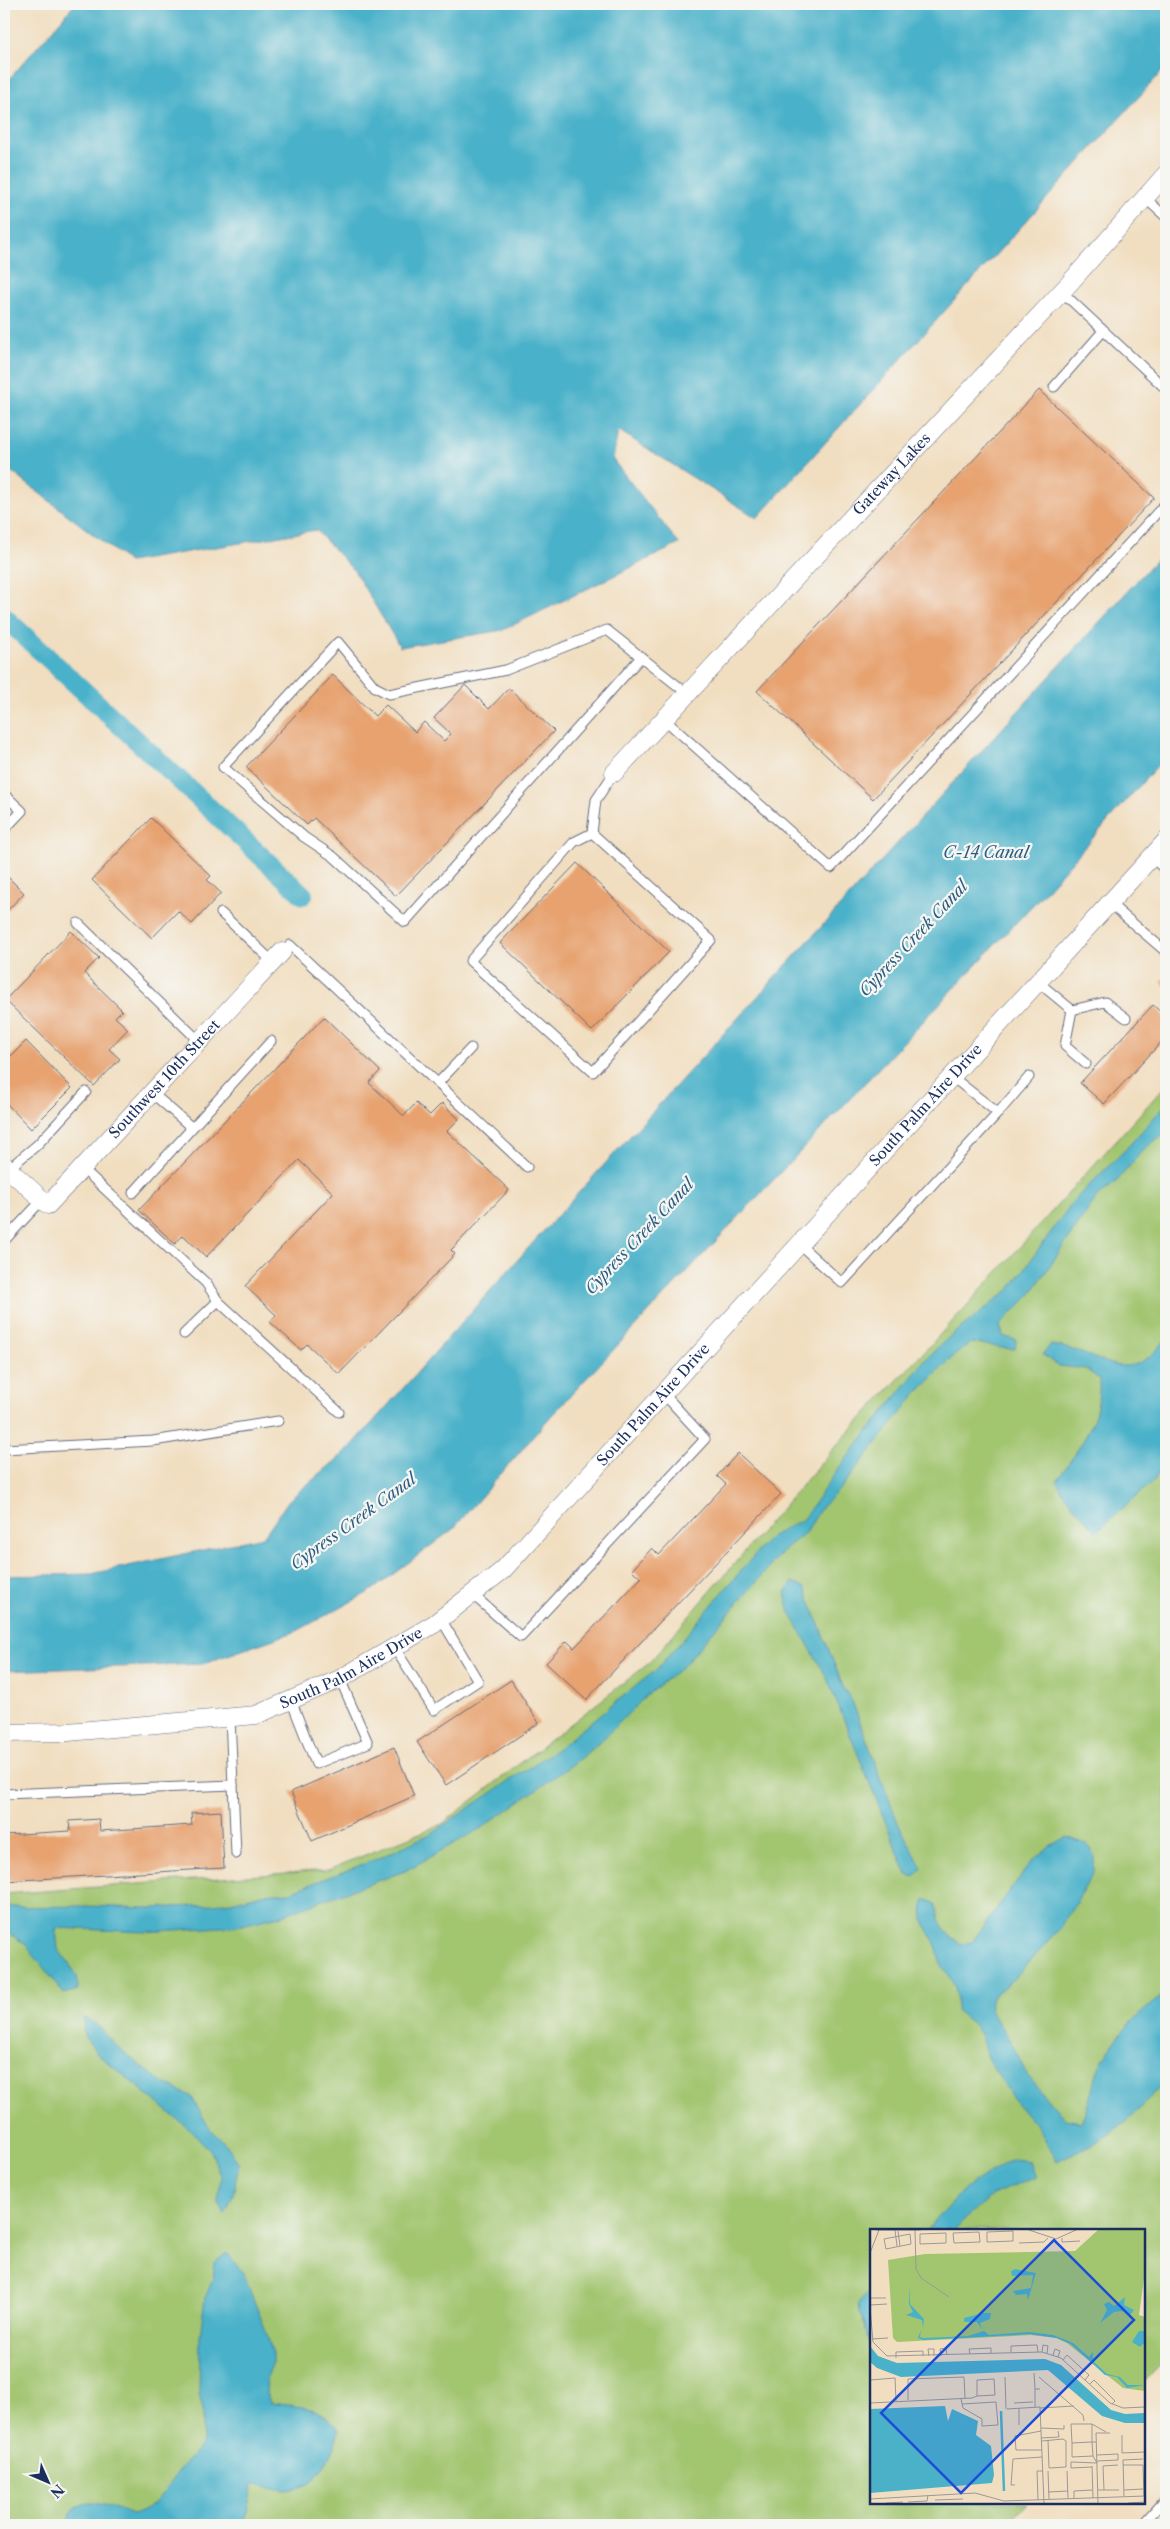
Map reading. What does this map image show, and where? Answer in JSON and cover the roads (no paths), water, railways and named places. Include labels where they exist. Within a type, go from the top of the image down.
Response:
[{"type":"street","name":"Gateway Lakes","points":[[614,773],[1062,292],[1166,174]]},
{"type":"street","name":"South Palm Aire Drive","points":[[4,1734],[68,1732],[256,1715],[340,1679],[441,1619],[503,1570],[1166,840]]},
{"type":"street","name":"Southwest 10th Street","points":[[45,1203],[82,1168],[282,953]]},
{"type":"street","points":[[6,1167],[45,1203]]},
{"type":"lane","points":[[1145,198],[1166,217]]},
{"type":"lane","points":[[1062,292],[1166,389]]},
{"type":"lane","points":[[1054,387],[1104,330]]},
{"type":"lane","points":[[664,719],[831,868],[1166,503]]},
{"type":"lane","points":[[641,657],[405,922],[334,857],[304,837],[223,767],[338,642],[375,687],[389,694],[506,670],[607,630],[688,694]]},
{"type":"lane","points":[[592,833],[596,800],[614,773]]},
{"type":"lane","points":[[4,794],[22,811],[4,830]]},
{"type":"lane","points":[[592,833],[711,940],[593,1072],[470,961],[574,842],[592,833]]},
{"type":"lane","points":[[1151,857],[1166,870]]},
{"type":"lane","points":[[1109,904],[1164,950],[1166,947]]},
{"type":"lane","points":[[221,913],[282,953],[438,1083],[526,1167]]},
{"type":"lane","points":[[78,924],[199,1041]]},
{"type":"lane","points":[[1038,982],[1072,1010]]},
{"type":"lane","points":[[1072,1010],[1105,1002],[1126,1018]]},
{"type":"lane","points":[[1072,1010],[1065,1046],[1086,1064]]},
{"type":"lane","points":[[133,1192],[270,1041]]},
{"type":"lane","points":[[438,1083],[471,1048]]},
{"type":"lane","points":[[951,1076],[998,1114]]},
{"type":"lane","points":[[799,1244],[842,1282],[998,1114],[1029,1077]]},
{"type":"lane","points":[[6,1167],[36,1145],[86,1092]]},
{"type":"lane","points":[[151,1092],[191,1127]]},
{"type":"lane","points":[[82,1168],[206,1283],[218,1301],[339,1412]]},
{"type":"lane","points":[[4,1241],[45,1203]]},
{"type":"lane","points":[[184,1334],[218,1301]]},
{"type":"lane","points":[[472,1594],[521,1637],[705,1438],[663,1393]]},
{"type":"lane","points":[[4,1449],[153,1441],[278,1421]]},
{"type":"lane","points":[[394,1647],[434,1710],[478,1681],[441,1619]]},
{"type":"lane","points":[[291,1700],[316,1764],[368,1743],[340,1679]]},
{"type":"lane","points":[[230,1717],[236,1854]]},
{"type":"lane","points":[[4,1794],[233,1785]]},
{"type":"lane","points":[[1142,2525],[1166,2498]]},
{"type":"water","points":[[75,4],[1166,4],[1166,67],[757,518],[618,430],[613,460],[679,544],[503,630],[400,647],[355,572],[316,530],[129,562],[4,466],[4,85]]},
{"type":"water","name":"C-14 Canal","points":[[1166,549],[1166,756],[1043,894],[551,1416],[453,1529],[371,1591],[297,1631],[202,1664],[4,1671],[4,1576],[91,1574],[263,1537],[289,1500],[348,1450],[530,1246]]},
{"type":"water","points":[[1166,1104],[1166,1132],[1143,1150],[1116,1182],[1097,1197],[1030,1295],[1000,1325],[1003,1336],[1016,1340],[1015,1349],[970,1343],[953,1357],[916,1394],[841,1488],[821,1508],[806,1532],[786,1548],[683,1666],[647,1695],[599,1743],[573,1764],[480,1829],[405,1871],[279,1916],[238,1926],[144,1932],[56,1928],[58,1949],[77,1975],[78,1990],[64,1994],[25,1944],[4,1930],[4,1907],[84,1906],[150,1908],[195,1906],[231,1902],[262,1894],[290,1892],[379,1858],[432,1833],[561,1746],[656,1670],[770,1537],[803,1519],[842,1464],[927,1358],[947,1339],[1010,1289],[1074,1200],[1125,1150]]},
{"type":"water","points":[[1166,1339],[1166,1461],[1154,1481],[1096,1532],[1064,1494],[1057,1481],[1081,1445],[1093,1421],[1099,1394],[1099,1379],[1086,1369],[1059,1366],[1043,1355],[1050,1345],[1068,1348],[1111,1364],[1124,1366],[1138,1363],[1151,1355]]},
{"type":"water","points":[[793,1582],[805,1588],[844,1689],[852,1701],[898,1823],[922,1868],[915,1877],[907,1875],[826,1676],[790,1613],[785,1593]]},
{"type":"water","points":[[1066,1837],[1086,1844],[1094,1854],[1094,1872],[1062,1926],[1019,1974],[992,1997],[989,2009],[1012,2044],[1027,2075],[1065,2119],[1081,2122],[1099,2068],[1111,2047],[1137,2017],[1156,2000],[1166,1994],[1166,2078],[1143,2106],[1108,2136],[1057,2161],[1038,2127],[1013,2098],[987,2058],[981,2036],[973,2024],[956,2010],[957,1995],[955,1989],[940,1961],[937,1948],[925,1924],[922,1913],[925,1899],[935,1903],[946,1932],[962,1944],[972,1942],[1031,1862],[1048,1847]]},
{"type":"water","points":[[83,2018],[98,2026],[118,2047],[153,2075],[171,2087],[191,2096],[210,2129],[227,2145],[239,2164],[233,2195],[225,2214],[218,2202],[221,2178],[212,2153],[193,2132],[98,2054],[84,2036]]},
{"type":"water","points":[[1013,2159],[1029,2161],[1036,2176],[990,2196],[955,2229],[928,2229],[964,2189]]},
{"type":"water","points":[[227,2253],[243,2273],[266,2331],[272,2352],[272,2364],[267,2379],[266,2393],[271,2403],[310,2409],[326,2416],[333,2422],[339,2430],[328,2460],[316,2477],[298,2488],[283,2490],[253,2484],[244,2525],[66,2525],[71,2514],[78,2507],[85,2504],[103,2505],[133,2515],[150,2507],[156,2503],[180,2469],[203,2443],[203,2410],[199,2394],[200,2336],[205,2298],[213,2279],[215,2262]]},
{"type":"water","points":[[870,2291],[870,2347],[865,2324],[859,2313],[858,2304]]},
{"type":"waterway","points":[[4,617],[303,895]]},
{"type":"water label","name":"Cypress Creek Canal","points":[[913,938]]},
{"type":"water label","name":"Cypress Creek Canal","points":[[639,1236]]},
{"type":"water label","name":"Cypress Creek Canal","points":[[353,1521]]}]
